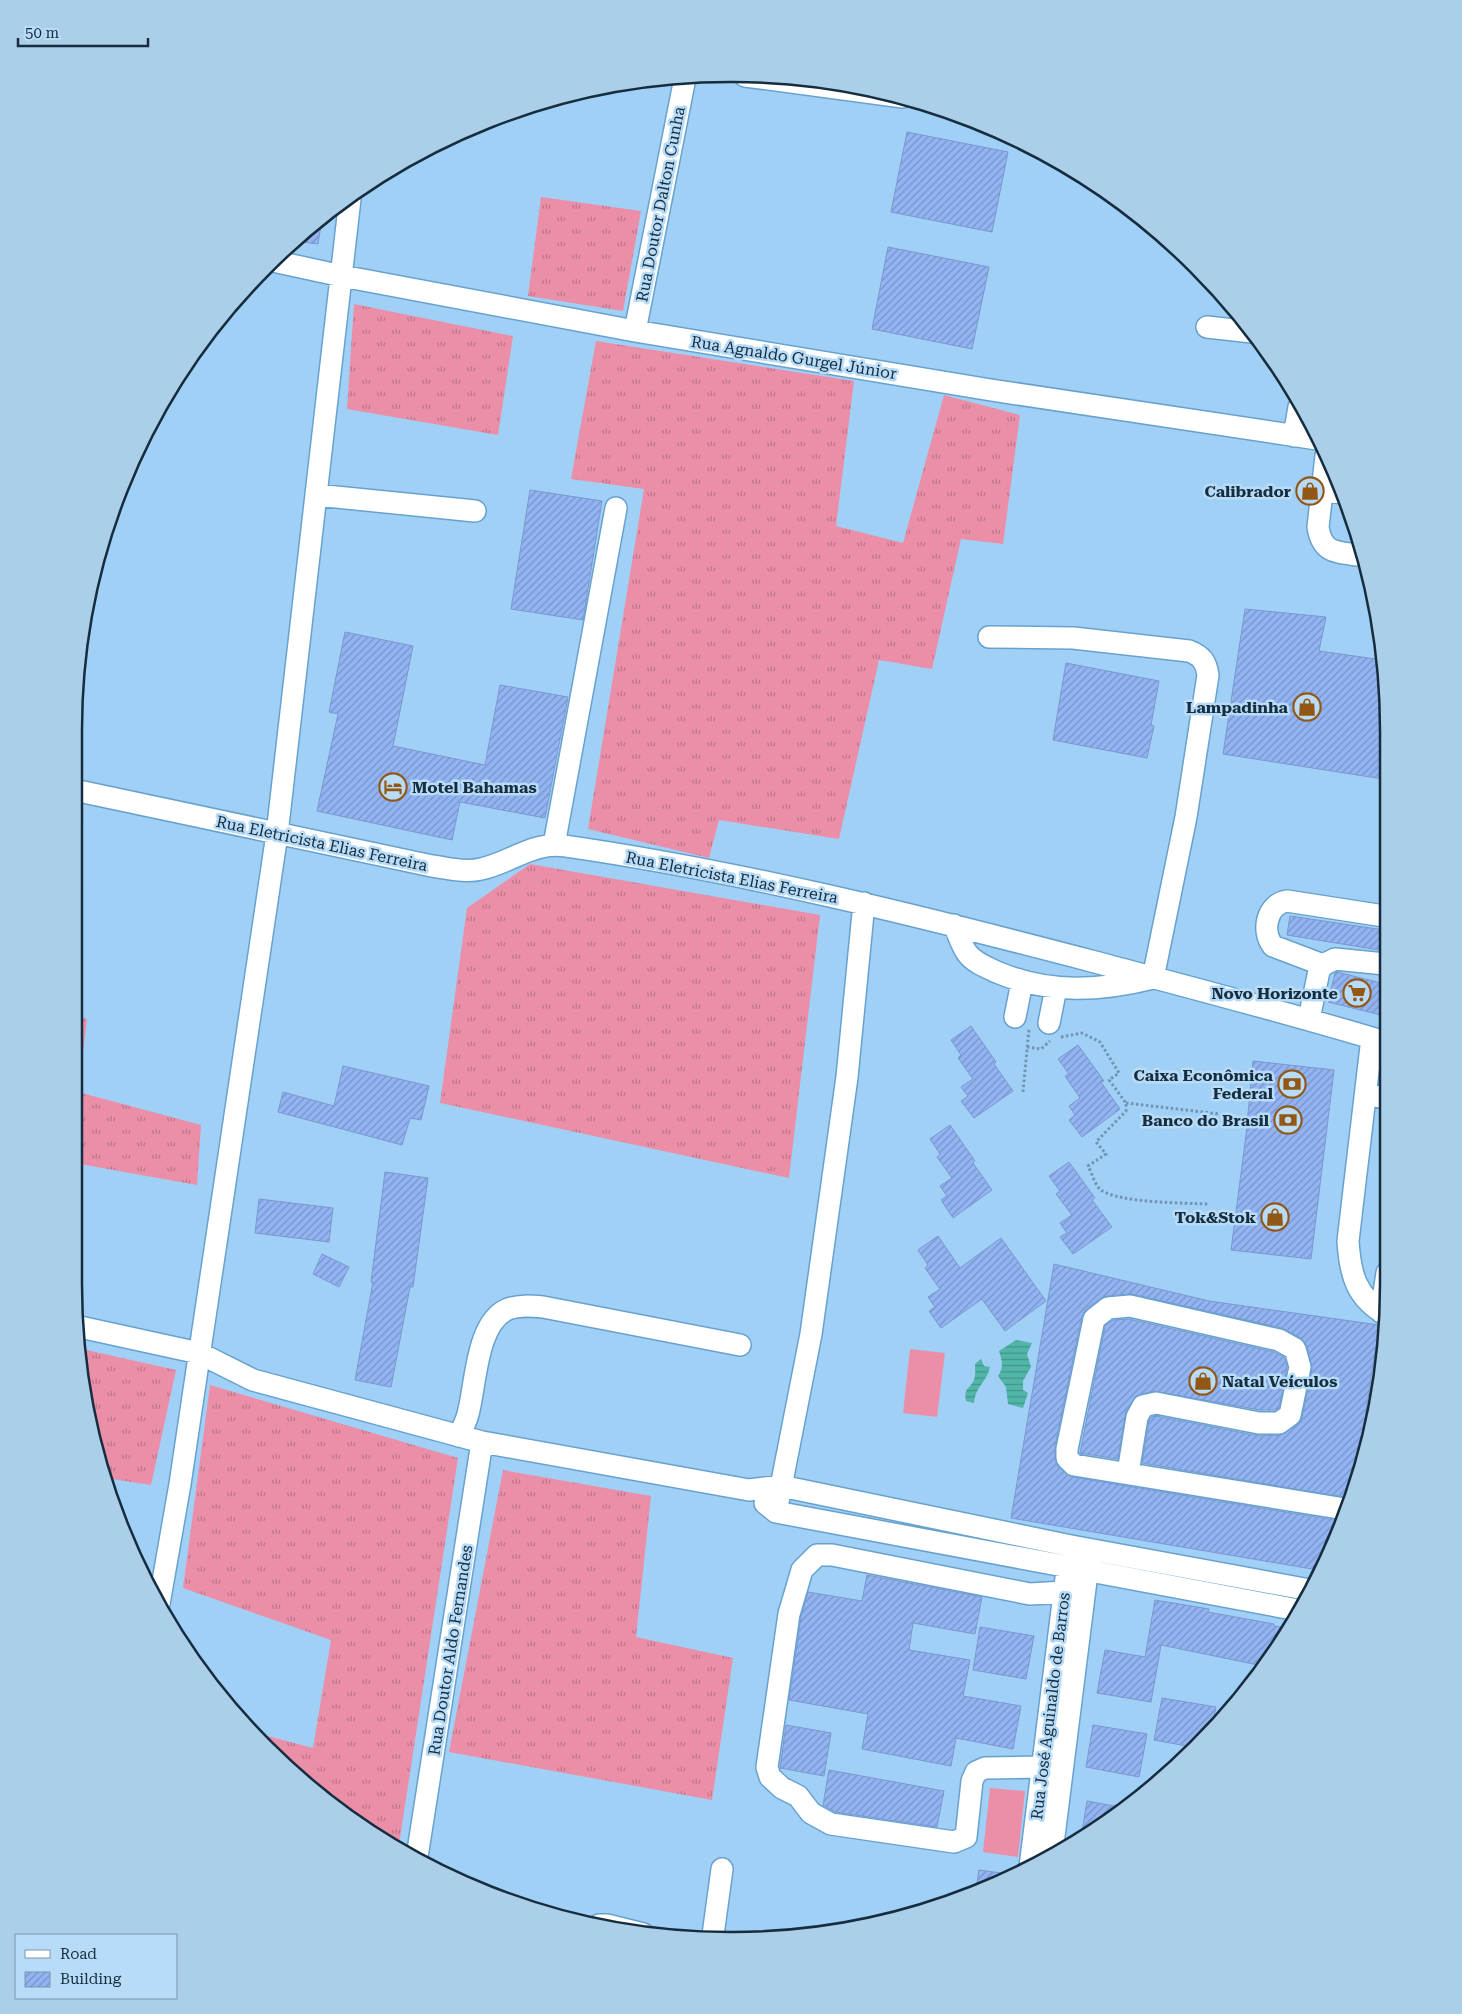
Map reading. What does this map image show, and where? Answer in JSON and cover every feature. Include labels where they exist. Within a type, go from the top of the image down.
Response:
[{"type":"street","name":"Rua Doutor Dalton Cunha","points":[[635,331],[684,84]]},
{"type":"street","points":[[161,1592],[180,1484],[277,834],[349,208]]},
{"type":"street","name":"Rua Agnaldo Gurgel Júnior","points":[[282,263],[635,331],[991,390],[1310,438]]},
{"type":"street","points":[[1207,327],[1241,331]]},
{"type":"street","points":[[1294,436],[1298,415]]},
{"type":"street","points":[[1332,492],[1318,527],[1320,537],[1325,545],[1334,552],[1354,555]]},
{"type":"street","points":[[316,495],[475,511]]},
{"type":"street","points":[[554,845],[616,508]]},
{"type":"street","points":[[954,925],[967,953],[984,966],[1022,982],[1056,988],[1089,989],[1135,983],[1154,978],[1186,817],[1208,675],[1206,664],[1199,655],[1190,651],[1073,638],[989,637]]},
{"type":"street","name":"Rua Eletricista Elias Ferreira","points":[[82,792],[432,866],[468,871],[490,867],[520,853],[554,845],[700,869],[864,903],[954,925],[1309,1019],[1379,1040]]},
{"type":"street","points":[[1323,965],[1273,946],[1269,941],[1266,930],[1271,910],[1274,906],[1279,902],[1287,901],[1380,915]]},
{"type":"street","points":[[776,1512],[814,1315],[847,1077],[864,903]]},
{"type":"street","points":[[1309,1019],[1319,971],[1323,965],[1335,958],[1380,963]]},
{"type":"street","points":[[1022,982],[1031,1020]]},
{"type":"street","points":[[1031,1020],[1056,988]]},
{"type":"street","points":[[1379,1040],[1376,1096],[1348,1241],[1349,1265],[1356,1285],[1368,1303],[1379,1310]]},
{"type":"street","points":[[459,1436],[468,1416],[483,1340],[492,1321],[507,1310],[523,1306],[543,1307],[740,1345]]},
{"type":"street","points":[[1128,1473],[1137,1417],[1144,1406],[1156,1403],[1259,1423],[1279,1423],[1290,1415],[1300,1367],[1294,1349],[1279,1340],[1130,1306],[1108,1308],[1094,1319],[1067,1449],[1067,1458],[1074,1465],[1339,1508]]},
{"type":"street","points":[[84,1328],[199,1353],[253,1380],[482,1442],[749,1490],[780,1486],[1292,1609]]},
{"type":"street","name":"Rua Doutor Aldo Fernandes","points":[[418,1851],[482,1442]]},
{"type":"street","points":[[749,1490],[776,1512],[1079,1558],[1303,1589]]},
{"type":"street","points":[[1042,1768],[986,1768],[976,1772],[972,1781],[966,1837],[954,1842],[831,1824],[811,1812],[798,1796],[782,1788],[770,1776],[766,1767],[789,1614],[802,1570],[817,1555],[832,1555],[1030,1594],[1064,1592]]},
{"type":"street","name":"Rua José Aguinaldo de Barros","points":[[1031,1858],[1064,1592],[1079,1558]]},
{"type":"street","name":"Rua José Aguinaldo de Barros","points":[[1053,1846],[1079,1558]]},
{"type":"street","points":[[714,1931],[722,1869]]},
{"type":"path","points":[[1024,1092],[1031,1020]]},
{"type":"path","points":[[1027,1047],[1041,1049],[1053,1038],[1082,1033],[1100,1042],[1119,1073],[1109,1080],[1126,1103],[1126,1111],[1096,1142],[1106,1154],[1088,1166],[1099,1189],[1110,1195],[1162,1202],[1208,1204]]},
{"type":"path","points":[[1126,1103],[1220,1114]]},
{"type":"green space","points":[[541,197],[641,211],[623,311],[528,296]]},
{"type":"green space","points":[[354,304],[513,336],[498,435],[347,409]]},
{"type":"green space","points":[[596,341],[854,381],[836,526],[903,543],[944,395],[1020,415],[1003,544],[961,539],[932,669],[879,660],[839,839],[719,820],[709,858],[588,829],[644,489],[571,479]]},
{"type":"green space","points":[[530,864],[820,915],[789,1178],[440,1103],[467,908]]},
{"type":"green space","points":[[82,1018],[87,1019],[82,1060]]},
{"type":"green space","points":[[82,1093],[201,1125],[197,1185],[82,1164]]},
{"type":"green space","points":[[910,1349],[945,1353],[937,1417],[903,1413]]},
{"type":"green space","points":[[86,1350],[176,1370],[151,1485],[113,1479],[95,1410]]},
{"type":"green space","points":[[210,1385],[458,1458],[400,1840],[336,1797],[303,1771],[266,1736],[313,1748],[331,1640],[183,1588]]},
{"type":"green space","points":[[503,1470],[651,1496],[636,1637],[733,1658],[712,1800],[449,1752]]},
{"type":"green space","points":[[990,1788],[1025,1791],[1018,1857],[983,1852]]},
{"type":"shaded area","points":[[1016,1340],[1032,1343],[1027,1354],[1031,1367],[1023,1381],[1023,1390],[1028,1393],[1023,1408],[1008,1404],[1006,1387],[998,1376],[1002,1364],[999,1351]]},
{"type":"shaded area","points":[[981,1359],[984,1366],[990,1367],[989,1372],[977,1392],[974,1403],[966,1401],[966,1392],[975,1378],[975,1364]]},
{"type":"building","points":[[907,132],[1008,152],[992,232],[891,212]]},
{"type":"building","points":[[320,229],[318,244],[304,242]]},
{"type":"building","points":[[888,247],[989,267],[972,349],[872,329]]},
{"type":"building","points":[[530,490],[602,501],[583,620],[511,609]]},
{"type":"building","name":"Lampadinha","points":[[1245,609],[1326,617],[1319,651],[1375,659],[1380,731],[1380,779],[1223,754]]},
{"type":"building","points":[[345,632],[413,646],[393,746],[485,765],[500,685],[568,697],[545,818],[460,802],[452,840],[317,811],[338,714],[329,712]]},
{"type":"building","points":[[1066,663],[1159,681],[1151,725],[1154,726],[1147,758],[1053,740]]},
{"type":"building","points":[[1290,916],[1380,929],[1380,950],[1287,935]]},
{"type":"building","name":"Novo Horizonte","points":[[1335,973],[1380,983],[1380,1015],[1328,1002]]},
{"type":"building","points":[[971,1026],[1013,1091],[974,1118],[961,1101],[968,1096],[961,1087],[973,1079],[958,1058],[961,1055],[951,1040]]},
{"type":"building","points":[[1078,1045],[1104,1081],[1101,1082],[1120,1109],[1082,1137],[1069,1120],[1075,1115],[1069,1106],[1080,1098],[1065,1076],[1069,1074],[1058,1059]]},
{"type":"building","points":[[1253,1061],[1334,1070],[1311,1259],[1231,1250],[1246,1135]]},
{"type":"building","points":[[343,1066],[429,1086],[421,1120],[410,1118],[402,1145],[278,1112],[283,1092],[334,1106]]},
{"type":"building","points":[[950,1125],[992,1190],[953,1218],[941,1200],[947,1196],[940,1186],[952,1178],[937,1157],[940,1154],[930,1139]]},
{"type":"building","points":[[1069,1162],[1095,1198],[1092,1200],[1112,1227],[1073,1254],[1060,1237],[1067,1233],[1060,1223],[1072,1215],[1056,1194],[1060,1191],[1049,1176]]},
{"type":"building","points":[[385,1172],[428,1178],[413,1287],[410,1287],[391,1387],[355,1380],[373,1282],[371,1282]]},
{"type":"building","points":[[259,1199],[333,1208],[329,1242],[255,1233]]},
{"type":"building","points":[[938,1236],[960,1268],[1001,1238],[1046,1301],[1005,1331],[982,1299],[941,1328],[929,1311],[935,1307],[928,1297],[940,1289],[925,1268],[928,1265],[918,1250]]},
{"type":"building","points":[[322,1254],[349,1267],[339,1287],[313,1274]]},
{"type":"building","points":[[1054,1264],[1209,1301],[1378,1325],[1365,1418],[1343,1497],[1142,1463],[1151,1417],[1156,1416],[1259,1436],[1280,1435],[1297,1425],[1302,1418],[1312,1369],[1307,1346],[1301,1338],[1282,1328],[1132,1294],[1101,1298],[1086,1309],[1082,1316],[1055,1446],[1055,1458],[1058,1467],[1072,1477],[1334,1520],[1314,1568],[1011,1518]]},
{"type":"building","points":[[1129,1319],[1274,1352],[1284,1357],[1287,1367],[1279,1408],[1275,1410],[1260,1410],[1153,1391],[1136,1396],[1126,1411],[1118,1459],[1080,1453],[1105,1326],[1113,1320]]},
{"type":"building","points":[[867,1575],[982,1597],[975,1634],[913,1623],[909,1650],[970,1660],[963,1696],[1021,1706],[1013,1749],[956,1738],[951,1766],[862,1749],[868,1714],[789,1700],[801,1617],[808,1592],[862,1601]]},
{"type":"building","points":[[1155,1600],[1209,1609],[1208,1612],[1274,1624],[1274,1626],[1280,1627],[1255,1664],[1161,1645],[1151,1702],[1097,1693],[1105,1650],[1145,1657]]},
{"type":"building","points":[[980,1627],[1034,1636],[1026,1679],[973,1670]]},
{"type":"building","points":[[1162,1698],[1216,1707],[1214,1716],[1186,1746],[1154,1740]]},
{"type":"building","points":[[786,1725],[831,1733],[824,1776],[780,1768]]},
{"type":"building","points":[[1093,1725],[1147,1734],[1139,1777],[1086,1767]]},
{"type":"building","points":[[829,1770],[944,1791],[937,1827],[835,1812],[823,1805]]},
{"type":"building","points":[[1087,1801],[1114,1806],[1091,1822],[1083,1827]]},
{"type":"building","points":[[979,1870],[1000,1873],[979,1882],[977,1883]]},
{"type":"place","name":"Calibrador","points":[[1310,491]]},
{"type":"place","name":"Lampadinha","points":[[1307,707]]},
{"type":"place","name":"Motel Bahamas","points":[[393,787]]},
{"type":"place","name":"Novo Horizonte","points":[[1357,993]]},
{"type":"place","name":"Caixa Econômica Federal","points":[[1292,1084]]},
{"type":"place","name":"Banco do Brasil","points":[[1288,1120]]},
{"type":"place","name":"Tok&Stok","points":[[1275,1217]]},
{"type":"place","name":"Natal Veículos","points":[[1203,1381]]}]
